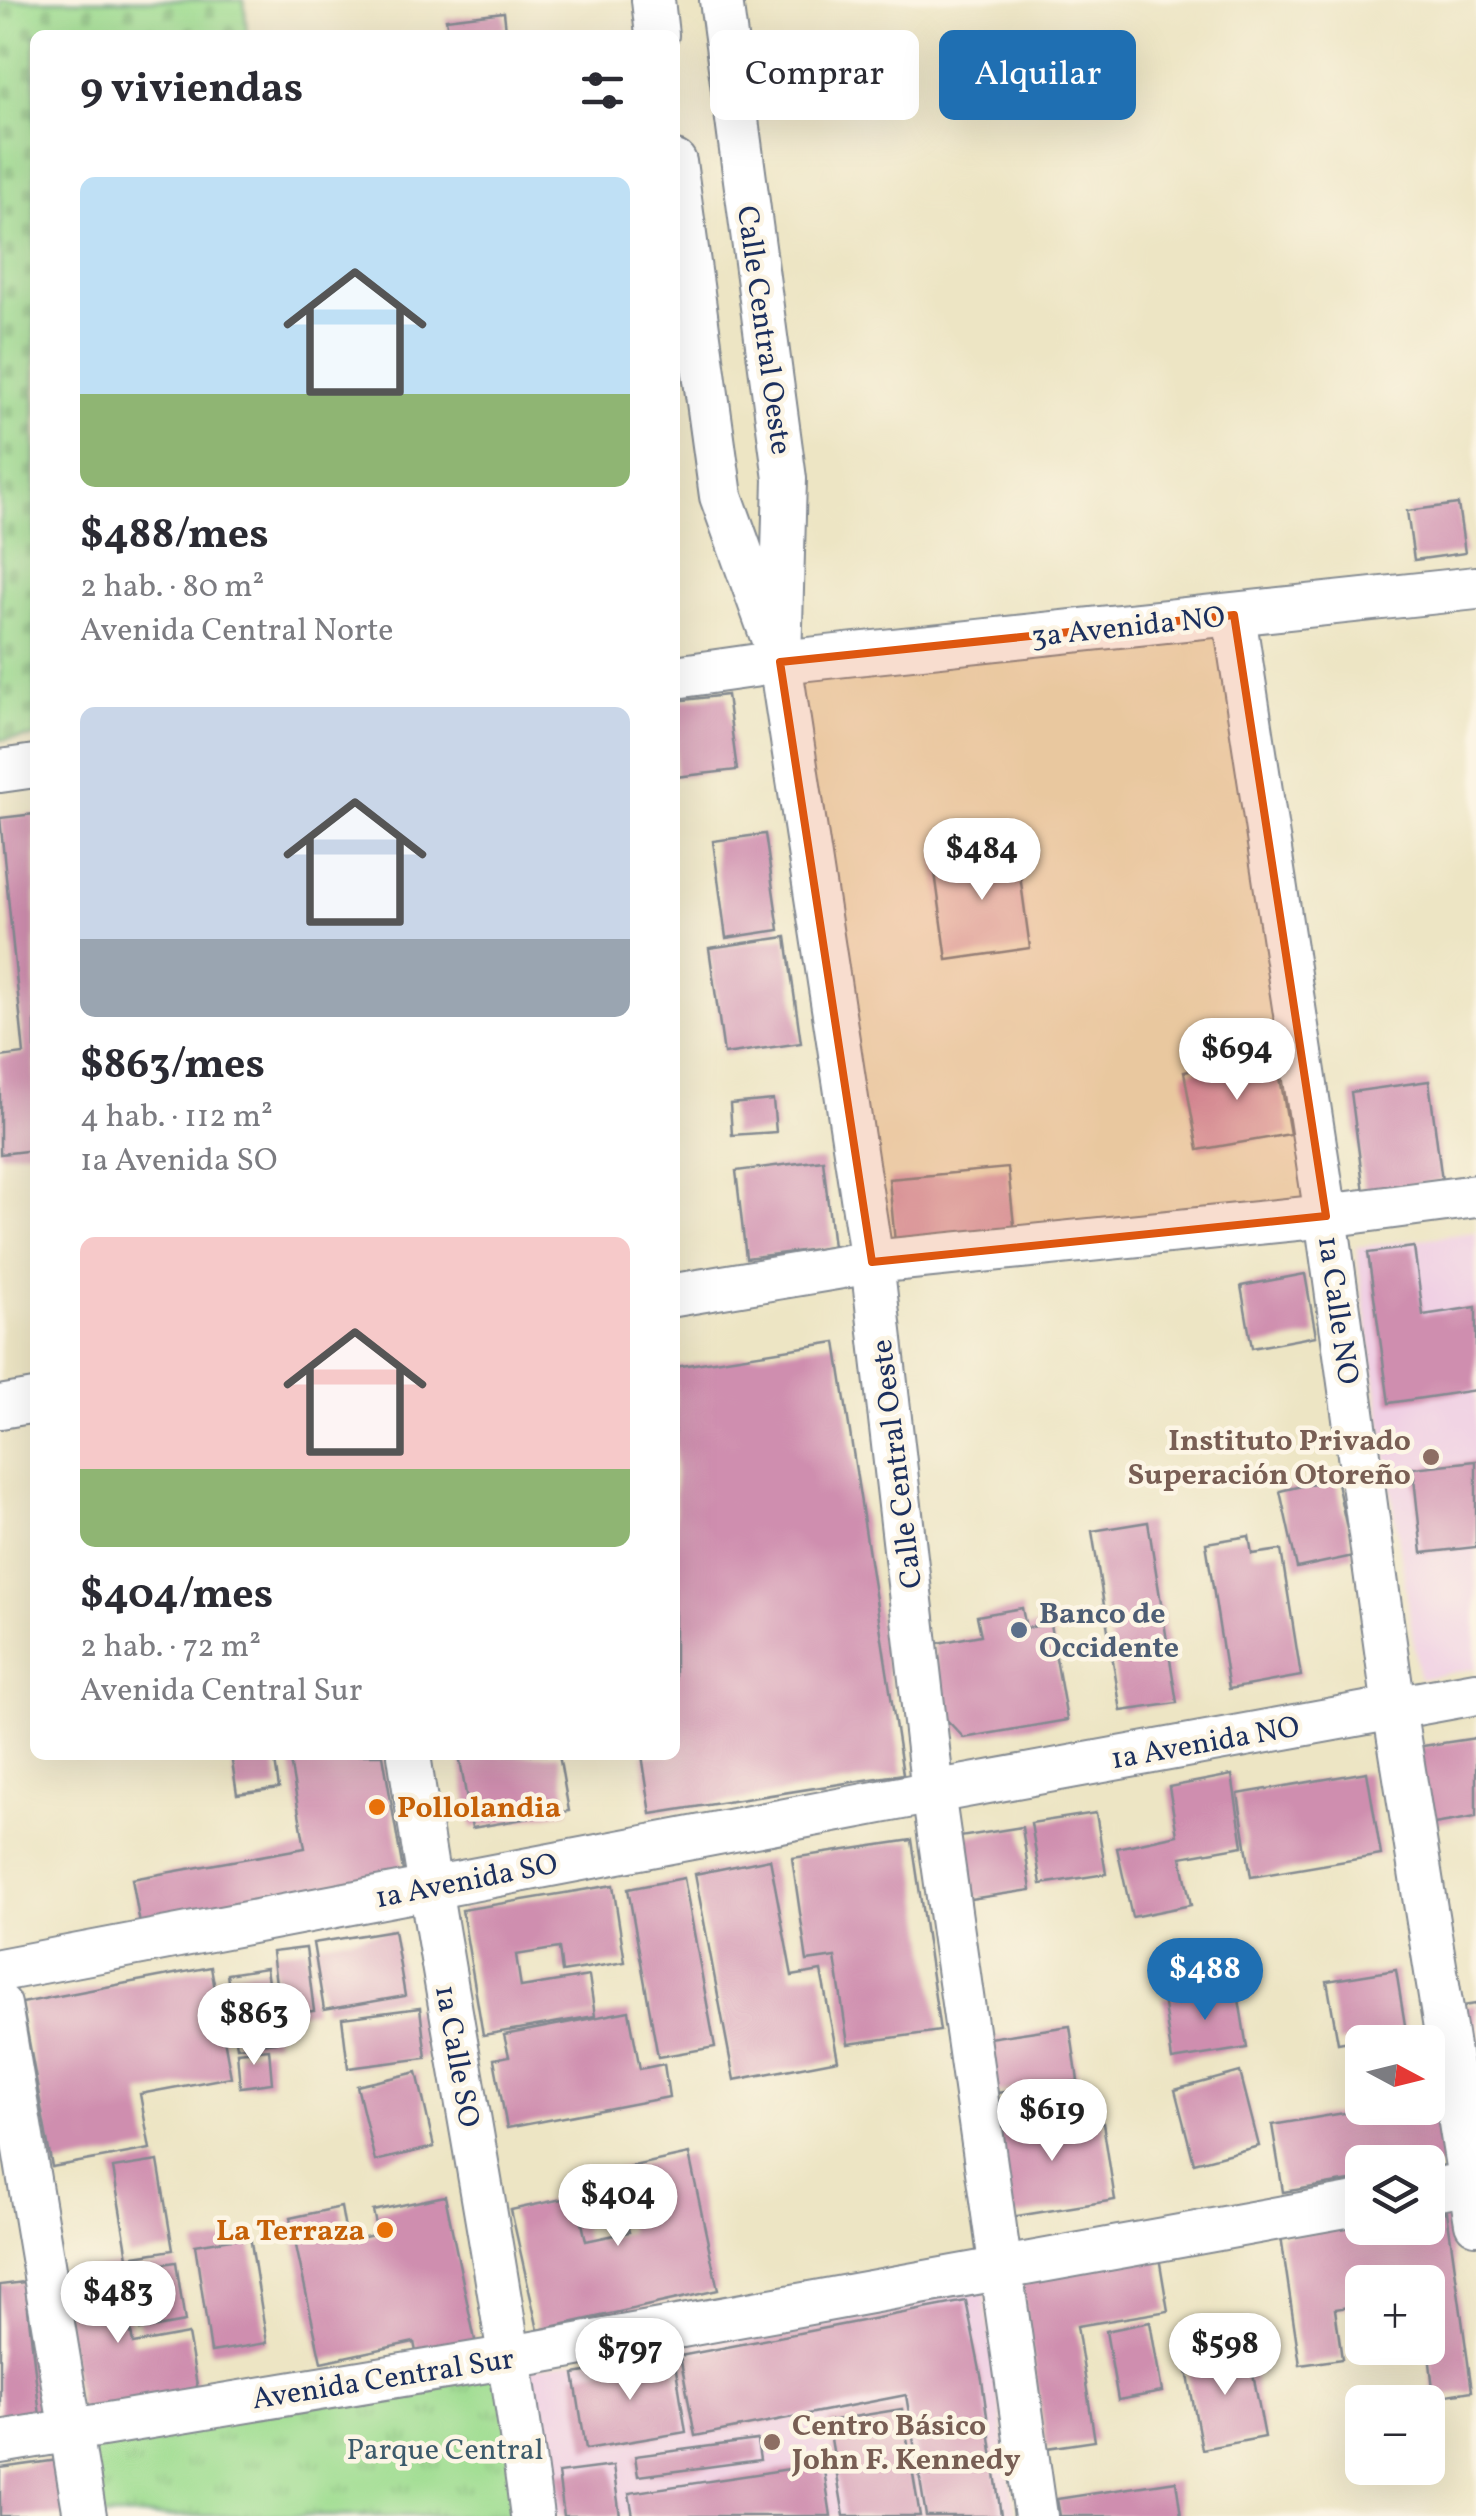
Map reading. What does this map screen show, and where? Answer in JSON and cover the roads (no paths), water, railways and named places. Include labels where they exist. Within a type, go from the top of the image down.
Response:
[{"type":"street","points":[[652,0],[657,30]]},
{"type":"street","name":"Calle Central Oeste","points":[[721,0],[785,479],[780,662],[872,1262],[933,1792],[1036,2516]]},
{"type":"street","name":"Calle Central Oeste","points":[[680,198],[721,496],[780,662]]},
{"type":"street","name":"3a Avenida NO","points":[[680,676],[780,662],[1476,588]]},
{"type":"street","name":"1a Calle NO","points":[[1234,615],[1326,1216],[1394,1708],[1474,2196]]},
{"type":"street","points":[[0,771],[30,767]]},
{"type":"street","points":[[680,1294],[872,1262],[1326,1216],[1476,1196]]},
{"type":"street","points":[[0,1407],[30,1402]]},
{"type":"street","name":"1a Avenida NO","points":[[933,1792],[1476,1693]]},
{"type":"street","name":"1a Calle SO","points":[[410,1760],[511,2357],[532,2516]]},
{"type":"street","name":"1a Avenida SO","points":[[0,1970],[933,1792]]},
{"type":"street","points":[[0,2005],[84,2516]]},
{"type":"street","points":[[1445,2193],[1474,2196]]},
{"type":"street","name":"Avenida Central Sur","points":[[0,2442],[511,2357],[1345,2205]]},
{"type":"place","name":"Instituto Privado Superación Otoreño","points":[[1431,1457]]},
{"type":"place","name":"Banco de Occidente","points":[[1019,1630]]},
{"type":"place","name":"Pollolandia","points":[[377,1807]]},
{"type":"place","name":"La Terraza","points":[[385,2230]]},
{"type":"place","name":"Centro Básico John F. Kennedy","points":[[772,2442]]},
{"type":"park label","name":"Parque Central","points":[[445,2449]]}]
